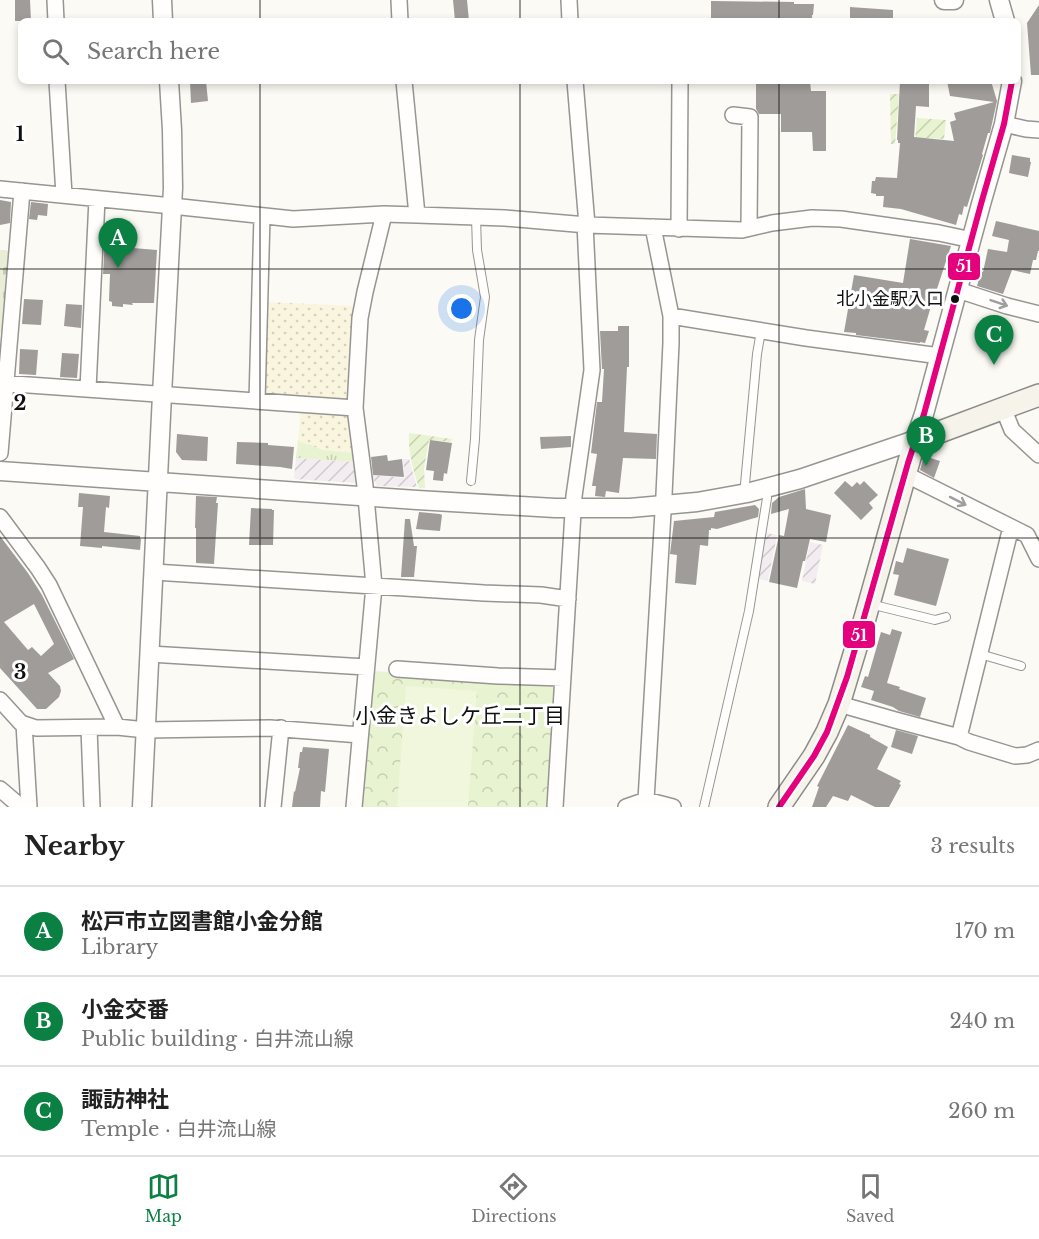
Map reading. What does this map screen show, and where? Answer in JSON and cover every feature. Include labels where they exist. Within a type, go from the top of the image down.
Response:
[{"type":"main road","points":[[779,807],[814,756],[839,704],[915,440],[1039,394]]},
{"type":"street","points":[[55,0],[56,18]]},
{"type":"street","points":[[162,0],[163,18]]},
{"type":"street","points":[[399,0],[400,18]]},
{"type":"street","points":[[569,0],[570,18]]},
{"type":"street","points":[[944,0],[954,0]]},
{"type":"street","points":[[999,0],[1004,18]]},
{"type":"street","points":[[57,84],[64,195]]},
{"type":"street","points":[[142,807],[172,206],[169,84]]},
{"type":"street","points":[[404,84],[417,215]]},
{"type":"street","points":[[555,807],[574,508],[592,370],[586,224],[575,84]]},
{"type":"street","points":[[679,229],[680,84]]},
{"type":"street","points":[[0,471],[366,496],[574,508],[630,508],[664,506],[747,494],[837,467],[915,440],[1004,124],[1011,84]]},
{"type":"street","points":[[733,115],[750,117],[749,228]]},
{"type":"street","points":[[1004,124],[1039,130]]},
{"type":"street","points":[[0,189],[293,219],[384,214],[476,216],[679,229],[742,230],[772,223],[812,218],[841,219],[939,232],[972,240]]},
{"type":"street","points":[[0,453],[3,383],[22,191]]},
{"type":"street","points":[[88,389],[97,199]]},
{"type":"street","points":[[354,807],[374,586],[355,408],[360,318],[364,291],[384,214]]},
{"type":"street","points":[[257,402],[262,216]]},
{"type":"street","points":[[645,800],[664,506],[671,316],[653,227]]},
{"type":"street","points":[[958,290],[1039,314]]},
{"type":"street","points":[[671,316],[815,340],[940,356]]},
{"type":"street","points":[[3,383],[355,408]]},
{"type":"street","points":[[1004,408],[1012,430],[1039,455]]},
{"type":"street","points":[[906,474],[1027,535],[1039,559]]},
{"type":"street","points":[[0,517],[49,585],[117,727]]},
{"type":"street","points":[[959,737],[1011,527]]},
{"type":"street","points":[[154,572],[520,594],[568,599]]},
{"type":"street","points":[[150,654],[366,668]]},
{"type":"street","points":[[397,669],[486,676],[563,678]]},
{"type":"street","points":[[0,700],[21,723],[36,728],[117,727],[146,730],[242,727],[360,735]]},
{"type":"street","points":[[839,704],[959,737],[1015,756],[1027,755],[1039,750]]},
{"type":"street","points":[[24,724],[29,807]]},
{"type":"street","points":[[89,728],[92,807]]},
{"type":"street","points":[[273,807],[281,728]]},
{"type":"street","points":[[0,789],[21,807]]},
{"type":"street","points":[[626,807],[645,800],[673,807]]},
{"type":"lane","points":[[471,481],[479,340],[485,297],[477,250],[476,216]]},
{"type":"lane","points":[[747,494],[746,474],[761,331]]},
{"type":"lane","points":[[704,807],[749,611],[767,498],[766,489]]},
{"type":"lane","points":[[869,604],[934,620],[946,617]]},
{"type":"lane","points":[[980,654],[1022,666]]},
{"type":"shaded area","points":[[264,302],[357,306],[352,402],[260,398]]},
{"type":"shaded area","points":[[301,408],[350,412],[356,453],[323,450],[298,441]]},
{"type":"shaded area","points":[[296,458],[357,462],[360,480],[356,483],[294,479]]},
{"type":"shaded area","points":[[403,459],[409,459],[417,487],[377,486],[371,475],[405,478]]},
{"type":"shaded area","points":[[767,533],[777,535],[768,581],[758,579]]},
{"type":"shaded area","points":[[810,542],[823,545],[815,584],[802,581]]},
{"type":"green space","points":[[890,94],[899,94],[895,144],[891,144]]},
{"type":"green space","points":[[917,118],[946,120],[944,139],[926,138],[924,165],[913,164]]},
{"type":"green space","points":[[0,250],[9,251],[2,333],[0,333]]},
{"type":"green space","points":[[409,433],[452,439],[451,442],[429,440],[424,468],[425,488],[419,488],[410,454]]},
{"type":"green space","points":[[298,441],[323,450],[356,453],[357,462],[296,458]]},
{"type":"green space","points":[[372,671],[551,681],[557,687],[550,807],[360,807]]},
{"type":"green space","points":[[406,686],[477,691],[468,807],[397,807]]},
{"type":"building","points":[[15,0],[30,0],[31,18],[18,18],[18,21],[15,21]]},
{"type":"building","points":[[453,0],[467,0],[469,18],[455,18]]},
{"type":"building","points":[[711,1],[814,4],[812,18],[711,18]]},
{"type":"building","points":[[1039,5],[1039,75],[1031,75],[1027,23]]},
{"type":"building","points":[[850,7],[893,10],[893,18],[850,18]]},
{"type":"building","points":[[190,84],[206,84],[208,101],[191,103]]},
{"type":"building","points":[[756,84],[810,84],[811,91],[826,91],[826,151],[813,151],[812,132],[781,132],[781,114],[759,114],[756,109]]},
{"type":"building","points":[[900,84],[929,84],[929,107],[916,106],[914,137],[954,141],[950,122],[956,120],[954,113],[994,102],[950,96],[948,84],[992,84],[997,101],[990,133],[988,133],[967,207],[964,206],[962,215],[959,214],[956,225],[901,209],[883,207],[884,196],[871,193],[872,181],[875,181],[876,177],[897,178],[900,143],[897,140]]},
{"type":"building","points":[[1012,155],[1030,158],[1028,177],[1009,173]]},
{"type":"building","points":[[0,200],[11,202],[10,223],[0,225]]},
{"type":"building","points":[[31,202],[48,204],[47,216],[38,215],[37,220],[29,219]]},
{"type":"building","points":[[996,221],[1039,231],[1039,251],[1036,260],[1033,260],[1030,274],[1012,270],[1003,294],[977,286],[988,249],[1007,252],[1009,240],[992,236]]},
{"type":"building","points":[[105,238],[133,238],[133,248],[157,250],[154,303],[112,306],[112,302],[109,301],[110,274],[103,274]]},
{"type":"building","points":[[910,239],[951,246],[935,295],[939,296],[936,307],[931,306],[924,330],[929,331],[925,343],[844,332],[854,275],[903,283]]},
{"type":"building","points":[[24,299],[43,300],[41,325],[22,324]]},
{"type":"building","points":[[66,304],[82,305],[81,328],[64,326]]},
{"type":"building","points":[[618,326],[629,326],[629,367],[627,367],[624,432],[657,434],[656,459],[623,458],[619,493],[606,491],[605,497],[595,496],[596,486],[592,486],[597,454],[591,453],[597,402],[602,402],[604,369],[602,369],[600,331],[618,331]]},
{"type":"building","points":[[20,349],[38,350],[36,375],[19,374]]},
{"type":"building","points":[[62,353],[79,354],[77,378],[60,377]]},
{"type":"building","points":[[177,434],[208,437],[207,461],[182,460],[176,452]]},
{"type":"building","points":[[571,436],[571,447],[541,449],[540,437]]},
{"type":"building","points":[[430,440],[452,443],[447,474],[444,473],[443,481],[433,480],[434,471],[426,470]]},
{"type":"building","points":[[237,442],[294,447],[292,469],[236,464]]},
{"type":"building","points":[[387,455],[388,461],[402,459],[404,477],[373,475],[371,457]]},
{"type":"building","points":[[924,456],[940,461],[934,478],[920,470]]},
{"type":"building","points":[[845,481],[852,487],[857,482],[860,485],[864,481],[878,495],[869,503],[873,508],[861,520],[834,493]]},
{"type":"building","points":[[805,489],[806,509],[831,515],[826,542],[810,539],[797,588],[769,582],[779,535],[784,536],[789,509],[771,514],[772,503],[779,497]]},
{"type":"building","points":[[79,493],[110,496],[109,508],[106,507],[104,532],[140,536],[140,550],[80,546],[83,507],[78,507]]},
{"type":"building","points":[[196,496],[217,497],[214,564],[196,563]]},
{"type":"building","points":[[755,505],[759,509],[758,517],[709,530],[708,546],[700,545],[696,585],[675,583],[677,555],[670,554],[674,521],[714,517],[715,512]]},
{"type":"building","points":[[251,508],[274,510],[273,545],[249,545]]},
{"type":"building","points":[[419,512],[442,515],[440,531],[416,529]]},
{"type":"building","points":[[405,519],[410,519],[414,546],[417,546],[414,577],[401,577]]},
{"type":"building","points":[[0,536],[42,595],[74,659],[48,673],[60,686],[61,691],[59,697],[46,709],[37,709],[0,668]],"holes":[[[34,604],[54,644],[41,656],[32,647],[28,650],[4,622]]]},
{"type":"building","points":[[907,548],[949,559],[936,606],[894,595],[899,575],[893,574],[896,561],[903,563]]},
{"type":"building","points":[[892,629],[902,632],[887,683],[926,698],[920,717],[871,700],[874,691],[861,687],[865,676],[868,677],[881,632],[890,635]]},
{"type":"building","points":[[848,725],[870,735],[888,747],[877,769],[901,781],[889,807],[875,807],[851,795],[848,801],[833,796],[826,807],[812,807],[819,787],[817,786]]},
{"type":"building","points":[[896,730],[918,736],[912,754],[891,747]]},
{"type":"building","points":[[303,747],[329,749],[325,792],[321,791],[320,807],[292,807],[300,768],[298,768],[300,752]]},
{"type":"transit line","name":"51","points":[[779,807],[814,756],[827,732],[847,677],[924,414],[1004,124],[1011,84]]},
{"type":"place","name":"松戸市立図書館小金分館","points":[[118,268]]},
{"type":"place","name":"北小金駅入口","points":[[955,299]]},
{"type":"place","name":"諏訪神社","points":[[994,365]]},
{"type":"place","name":"小金交番","points":[[926,466]]},
{"type":"district","name":"小金きよしケ丘二丁目","points":[[460,716]]}]
